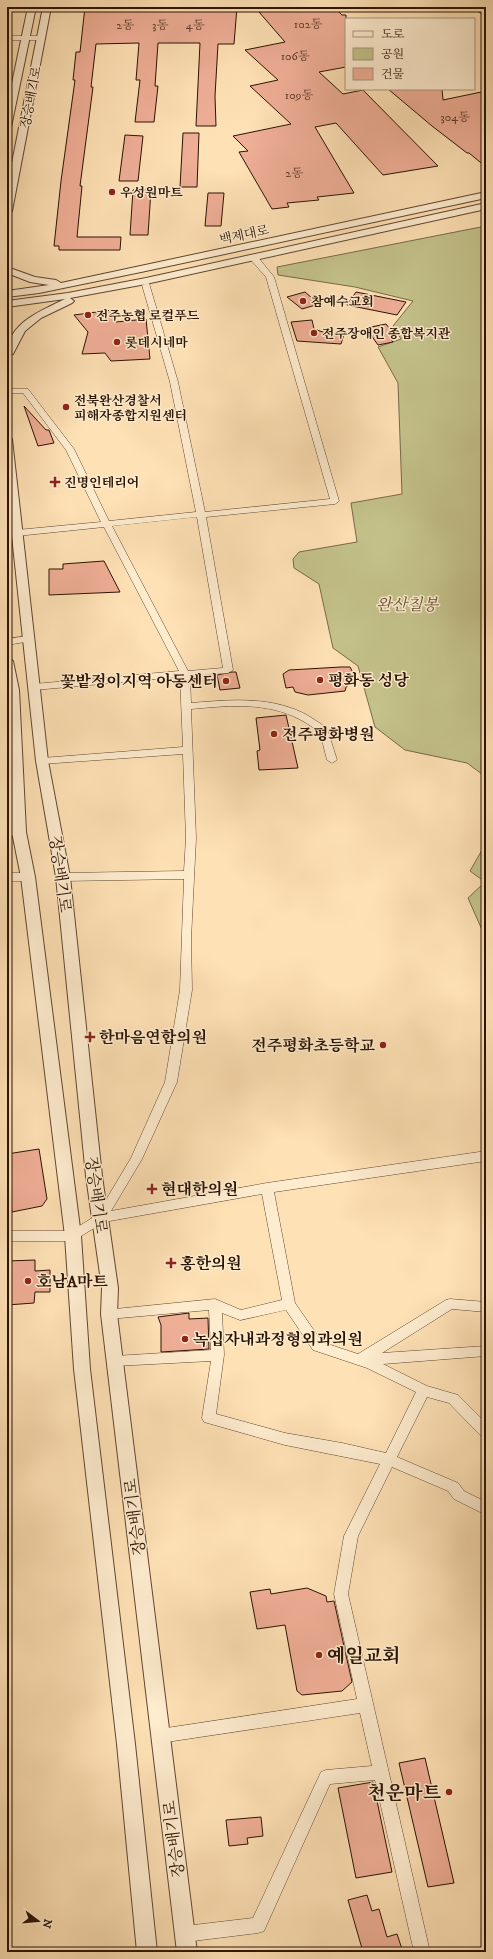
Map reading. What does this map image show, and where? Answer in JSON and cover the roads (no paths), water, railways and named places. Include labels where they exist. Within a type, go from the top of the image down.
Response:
[{"type":"street","name":"장승배기로","points":[[7,127],[32,7]]},
{"type":"street","name":"장승배기로","points":[[7,211],[47,7]]},
{"type":"street","points":[[476,7],[486,14]]},
{"type":"street","points":[[7,38],[41,38]]},
{"type":"street","name":"백제대로","points":[[7,294],[59,286],[486,195]]},
{"type":"street","name":"백제대로","points":[[7,304],[68,296],[175,275],[486,206]]},
{"type":"street","points":[[17,533],[335,501],[270,277],[254,258]]},
{"type":"street","points":[[7,270],[33,280],[48,282],[54,281],[59,286]]},
{"type":"street","points":[[7,352],[9,352],[21,329],[38,316],[67,301],[175,279],[175,275]]},
{"type":"street","points":[[34,687],[228,670],[201,515],[174,382],[146,285]]},
{"type":"street","points":[[7,391],[25,391],[65,443],[88,484],[106,525],[185,674],[185,707],[191,838],[186,939],[186,990],[171,1082],[136,1160],[100,1218]]},
{"type":"street","name":"장승배기로","points":[[7,439],[42,761],[63,877],[94,1176],[110,1288],[109,1314],[187,1952]]},
{"type":"street","points":[[7,642],[28,639]]},
{"type":"street","name":"장승배기로","points":[[7,661],[13,690],[13,833],[28,877],[73,1236],[82,1369],[126,1744],[147,1952]]},
{"type":"street","points":[[185,707],[255,702],[282,708],[296,713],[324,730],[332,760]]},
{"type":"street","points":[[42,761],[188,750]]},
{"type":"street","points":[[63,877],[190,876]]},
{"type":"street","points":[[7,877],[28,877]]},
{"type":"street","points":[[7,1236],[73,1236],[100,1218],[267,1188],[486,1156]]},
{"type":"street","points":[[267,1188],[289,1304],[318,1346],[360,1360],[424,1390],[453,1399],[486,1432]]},
{"type":"street","points":[[109,1314],[215,1304],[240,1315],[289,1304]]},
{"type":"street","points":[[215,1304],[218,1355],[209,1418],[285,1439],[342,1449],[388,1460],[454,1487],[459,1495],[486,1509]]},
{"type":"street","points":[[360,1360],[450,1304],[486,1307]]},
{"type":"street","points":[[360,1360],[486,1351]]},
{"type":"street","points":[[115,1361],[218,1355]]},
{"type":"street","points":[[422,1952],[341,1594],[351,1536],[424,1390]]},
{"type":"street","points":[[160,1736],[366,1705]]},
{"type":"street","points":[[185,1934],[258,1925],[326,1777],[381,1772]]},
{"type":"place","name":"우성원마트","points":[[112,192]]},
{"type":"place","name":"참예수교회","points":[[303,301]]},
{"type":"place","name":"전주농협 로컬푸드","points":[[88,315]]},
{"type":"place","name":"전주장애인 종합복지관","points":[[314,333]]},
{"type":"place","name":"롯데시네마","points":[[117,342]]},
{"type":"place","name":"전북완산경찰서 피해자종합지원센터","points":[[66,407]]},
{"type":"place","name":"진명인테리어","points":[[55,482]]},
{"type":"place","name":"평화동 성당","points":[[320,680]]},
{"type":"place","name":"꽃밭정이지역 아동센터","points":[[226,681]]},
{"type":"place","name":"전주평화병원","points":[[274,734]]},
{"type":"place","name":"한마음연합의원","points":[[90,1037]]},
{"type":"place","name":"전주평화초등학교","points":[[383,1045]]},
{"type":"place","name":"현대한의원","points":[[152,1189]]},
{"type":"place","name":"홍한의원","points":[[171,1263]]},
{"type":"place","name":"호남A마트","points":[[28,1281]]},
{"type":"place","name":"녹십자내과정형외과의원","points":[[185,1339]]},
{"type":"place","name":"예일교회","points":[[319,1655]]},
{"type":"place","name":"천운마트","points":[[449,1792]]},
{"type":"park label","name":"완산칠봉","points":[[407,604]]}]
